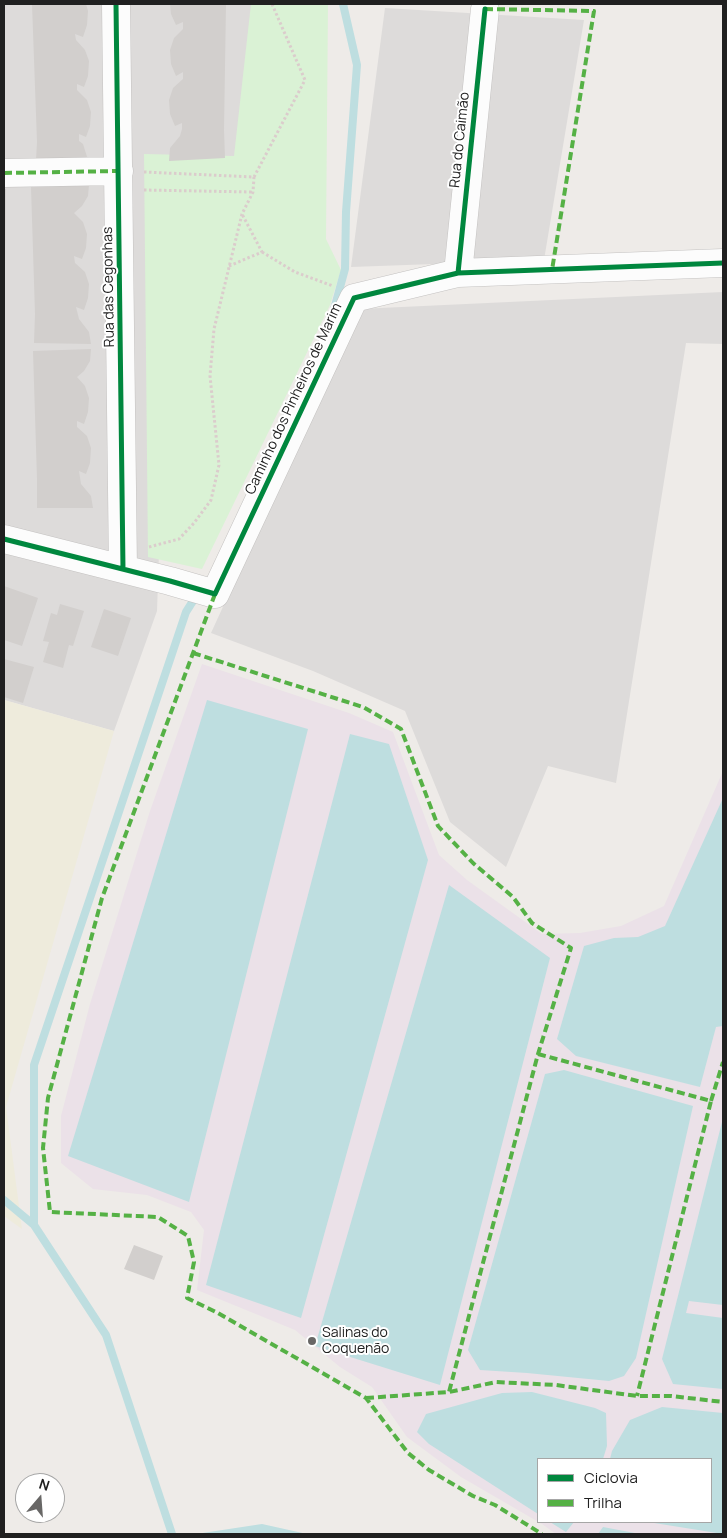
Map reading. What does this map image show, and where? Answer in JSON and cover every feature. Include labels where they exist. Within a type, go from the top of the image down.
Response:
[{"type":"street","name":"Rua das Cegonhas","points":[[116,4],[123,561]]},
{"type":"street","name":"Rua do Caimão","points":[[458,273],[485,9]]},
{"type":"street","points":[[4,173],[119,180]]},
{"type":"street","name":"Caminho dos Pinheiros de Marim","points":[[123,561],[170,581],[215,584],[354,298],[458,273],[723,263]]},
{"type":"street","points":[[4,538],[123,561]]},
{"type":"path","points":[[123,561],[179,539],[211,500],[219,465],[210,376],[214,329],[242,214],[253,192],[254,177],[304,80],[272,4]]},
{"type":"path","points":[[119,180],[254,177]]},
{"type":"path","points":[[119,180],[253,192]]},
{"type":"path","points":[[242,214],[262,252],[295,272],[340,288],[354,298]]},
{"type":"path","points":[[229,266],[262,252]]},
{"type":"shaded area","points":[[4,4],[265,4],[159,553],[157,611],[114,731],[4,700]]},
{"type":"shaded area","points":[[385,8],[584,20],[544,260],[351,267]]},
{"type":"shaded area","points":[[723,292],[723,344],[686,343],[616,783],[548,766],[506,867],[450,822],[405,711],[313,671],[211,633],[359,309]]},
{"type":"shaded area","name":"Salinas do Coquenão","points":[[202,664],[349,713],[393,732],[439,855],[467,880],[542,934],[580,933],[621,926],[664,906],[723,771],[723,1534],[556,1534],[540,1523],[712,1523],[712,1458],[537,1458],[537,1521],[461,1477],[407,1437],[372,1387],[340,1367],[295,1330],[197,1290],[204,1230],[191,1212],[147,1195],[93,1189],[61,1163],[61,1116],[90,1004],[150,811]]},
{"type":"shaded area","points":[[4,700],[114,731],[6,1107],[22,1229],[4,1216]]},
{"type":"green space","points":[[251,4],[328,4],[326,239],[341,270],[330,305],[202,569],[148,557],[144,154],[234,156]]},
{"type":"water","points":[[207,700],[308,729],[189,1202],[68,1156]]},
{"type":"water","points":[[350,734],[389,744],[428,860],[301,1318],[206,1285]]},
{"type":"water","points":[[723,798],[723,1026],[716,1027],[700,1087],[576,1056],[557,1039],[584,946],[614,938],[638,937],[665,926]]},
{"type":"water","points":[[449,885],[550,958],[440,1385],[315,1346]]},
{"type":"water","points":[[564,1070],[693,1106],[636,1358],[624,1376],[609,1381],[480,1370],[468,1350],[545,1074]]},
{"type":"water","points":[[723,1118],[723,1305],[689,1301],[686,1313],[723,1318],[723,1389],[673,1384],[662,1359]]},
{"type":"water","points":[[532,1392],[595,1408],[606,1413],[607,1446],[603,1458],[537,1458],[537,1513],[429,1444],[417,1432],[426,1414],[502,1393]]},
{"type":"water","points":[[662,1407],[723,1413],[723,1534],[654,1523],[712,1523],[712,1458],[610,1458],[612,1451],[630,1420]]},
{"type":"water","points":[[552,1523],[573,1523],[566,1532]]},
{"type":"water","points":[[262,1524],[307,1534],[196,1534]]},
{"type":"water","points":[[603,1527],[640,1534],[598,1534]]},
{"type":"building","points":[[32,4],[86,4],[88,11],[87,25],[83,37],[75,34],[76,40],[85,50],[89,61],[88,76],[84,87],[77,84],[77,90],[87,100],[91,112],[90,126],[86,137],[79,134],[79,141],[83,144],[88,160],[36,160]]},
{"type":"building","points":[[170,4],[226,4],[225,158],[169,161],[170,148],[180,136],[182,123],[175,126],[170,114],[169,100],[173,88],[183,79],[183,72],[176,76],[171,64],[170,50],[174,38],[183,29],[183,22],[176,25],[171,14]]},
{"type":"building","points":[[89,185],[88,196],[82,206],[74,213],[83,222],[87,234],[86,248],[82,259],[74,256],[75,263],[85,272],[89,284],[88,298],[84,310],[76,307],[79,319],[89,332],[91,344],[34,343],[35,314],[31,187]]},
{"type":"building","points":[[4,189],[6,189],[5,264],[4,264]]},
{"type":"building","points":[[91,349],[90,361],[84,371],[77,377],[85,386],[89,398],[88,412],[84,424],[77,421],[77,427],[87,436],[91,448],[90,463],[86,474],[79,471],[81,484],[91,496],[93,508],[37,508],[33,351]]},
{"type":"building","points":[[4,586],[38,598],[22,646],[4,640]]},
{"type":"building","points":[[60,604],[84,611],[73,646],[69,645],[63,668],[43,662],[49,642],[43,641],[51,613],[57,615]]},
{"type":"building","points":[[104,609],[131,618],[118,656],[91,647]]},
{"type":"building","points":[[4,659],[34,667],[23,703],[4,697]]},
{"type":"building","points":[[134,1245],[163,1256],[154,1280],[124,1269]]},
{"type":"waterway","points":[[333,313],[345,269],[346,212],[357,65],[343,4]]},
{"type":"waterway","points":[[172,1534],[106,1335],[34,1225],[34,1065],[186,612],[198,593]]},
{"type":"waterway","points":[[4,1200],[34,1225]]},
{"type":"marked path","points":[[485,9],[594,11],[552,270]]},
{"type":"marked path","points":[[4,173],[119,171]]},
{"type":"marked path","points":[[215,594],[102,898],[48,1098],[43,1148],[50,1212],[158,1217],[188,1236],[194,1262],[187,1298],[216,1312],[366,1398],[408,1453],[429,1470],[473,1496],[495,1505],[542,1534]]},
{"type":"marked path","points":[[193,653],[363,707],[401,729],[438,826],[473,863],[513,897],[532,923],[571,948],[538,1054],[449,1392]]},
{"type":"marked path","points":[[538,1054],[711,1101],[637,1396]]},
{"type":"marked path","points":[[711,1101],[723,1062]]},
{"type":"marked path","points":[[366,1398],[449,1392],[496,1382],[556,1385],[637,1396],[671,1396],[723,1402]]},
{"type":"cycle path","points":[[116,4],[123,569]]},
{"type":"cycle path","points":[[458,273],[485,9]]},
{"type":"cycle path","points":[[4,539],[215,594],[354,298],[458,273],[723,263]]},
{"type":"place","name":"Salinas do Coquenão","points":[[312,1341]]}]
